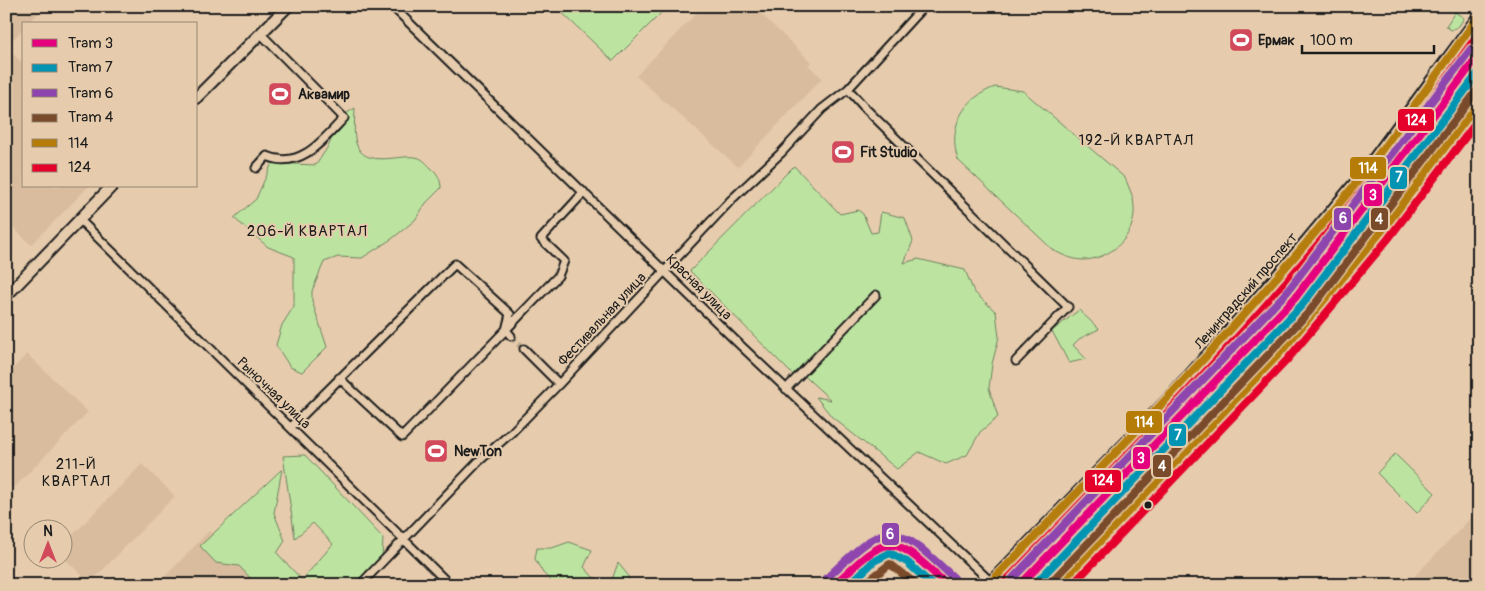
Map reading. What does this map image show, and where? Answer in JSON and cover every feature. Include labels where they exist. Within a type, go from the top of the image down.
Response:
[{"type":"main road","points":[[198,96],[288,6]]},
{"type":"main road","name":"Ленинградский проспект","points":[[989,583],[1172,395],[1282,270],[1365,171],[1479,16]]},
{"type":"main road","points":[[1058,585],[1279,354],[1377,237],[1476,106],[1436,73]]},
{"type":"main road","points":[[6,296],[110,188]]},
{"type":"main road","points":[[1031,542],[1068,574]]},
{"type":"street","name":"Фестивальная улица","points":[[360,585],[478,462],[512,432],[559,384],[731,200],[781,153],[822,109],[848,89],[924,6]]},
{"type":"street","name":"Красная улица","points":[[397,8],[786,389],[989,583]]},
{"type":"street","points":[[256,168],[267,156],[276,160],[309,154],[344,118],[260,33]]},
{"type":"street","points":[[848,89],[1068,307],[1016,360]]},
{"type":"street","points":[[339,378],[402,437],[509,333],[558,276],[564,261],[541,239],[584,192]]},
{"type":"street","name":"Рыночная улица","points":[[80,220],[450,585]]},
{"type":"street","points":[[291,427],[455,264],[510,314],[509,333]]},
{"type":"street","points":[[786,389],[876,295]]},
{"type":"street","points":[[524,348],[559,384]]},
{"type":"shaded area","points":[[6,6],[45,6],[30,22],[22,22],[22,30],[12,40],[6,34]]},
{"type":"shaded area","points":[[703,6],[753,6],[811,62],[808,65],[822,78],[738,167],[636,76]]},
{"type":"shaded area","points":[[6,48],[22,62],[22,188],[87,188],[31,245],[6,220]]},
{"type":"shaded area","points":[[27,354],[88,412],[6,496],[6,376]]},
{"type":"shaded area","points":[[142,464],[175,496],[90,583],[72,566],[72,536]]},
{"type":"shaded area","points":[[1479,509],[1479,585],[1406,585],[1463,526]]},
{"type":"shaded area","points":[[209,531],[231,551],[296,585],[157,585]]},
{"type":"green space","points":[[555,6],[668,6],[613,61]]},
{"type":"green space","points":[[1455,12],[1464,18],[1459,26],[1451,30],[1446,26]]},
{"type":"green space","points":[[1479,30],[1479,86],[1472,87],[1464,83],[1457,75],[1457,63]]},
{"type":"green space","points":[[995,87],[1023,91],[1125,178],[1133,200],[1133,218],[1131,228],[1126,237],[1111,251],[1102,256],[1082,260],[1074,259],[1053,250],[958,160],[955,136],[961,115],[975,98]]},
{"type":"green space","points":[[1445,92],[1457,100],[1461,115],[1299,319],[1072,558],[1048,536],[1276,296],[1430,97]]},
{"type":"green space","points":[[355,108],[355,139],[360,151],[367,156],[375,158],[412,157],[421,159],[437,174],[441,188],[426,203],[415,220],[393,238],[362,258],[338,257],[324,262],[312,291],[312,301],[327,347],[302,372],[290,367],[276,345],[282,325],[294,306],[294,257],[268,247],[234,218],[256,199],[272,163],[316,165],[329,145],[339,118]]},
{"type":"green space","points":[[794,166],[840,214],[858,210],[863,214],[871,233],[878,232],[881,212],[905,218],[913,241],[904,263],[918,259],[965,270],[974,292],[996,312],[999,337],[992,364],[989,388],[998,417],[980,432],[967,455],[946,464],[919,452],[897,469],[832,417],[816,397],[831,400],[799,371],[794,376],[690,271]]},
{"type":"green space","points":[[1079,310],[1099,329],[1079,339],[1073,345],[1086,359],[1069,363],[1052,331]]},
{"type":"green space","points":[[1395,454],[1435,493],[1417,513],[1377,473]]},
{"type":"green space","points":[[305,455],[383,538],[382,558],[357,585],[257,585],[239,566],[216,563],[200,546],[282,469],[274,513],[285,541],[277,553],[302,580],[333,544],[313,523],[295,538],[283,456]]},
{"type":"green space","points":[[569,542],[592,550],[584,567],[593,577],[606,582],[601,585],[555,585],[543,573],[535,559],[537,548],[552,548]]},
{"type":"green space","points":[[1028,551],[1053,576],[1044,585],[998,585]]},
{"type":"green space","points":[[618,563],[627,574],[631,585],[610,585]]},
{"type":"tunnel","points":[[511,336],[524,349]]},
{"type":"tram line","name":"6","points":[[1013,578],[1287,292],[1471,49]]},
{"type":"tram line","name":"3","points":[[1020,585],[1295,298],[1479,55]]},
{"type":"tram line","name":"7","points":[[1034,585],[1302,305],[1479,72]]},
{"type":"tram line","name":"4","points":[[1048,585],[1309,312],[1479,88]]},
{"type":"tram line","name":"6","points":[[827,578],[864,545],[878,537],[890,534],[903,537],[917,545],[954,578]]},
{"type":"tram line","name":"3","points":[[834,585],[868,555],[880,547],[890,545],[901,547],[913,555],[947,585]]},
{"type":"tram line","name":"7","points":[[849,585],[874,561],[890,553],[907,562],[932,585]]},
{"type":"tram line","points":[[849,585],[853,571],[862,557]]},
{"type":"tram line","name":"4","points":[[863,585],[890,564],[917,585]]},
{"type":"transit line","name":"114","points":[[988,585],[1134,434],[1229,332],[1321,226],[1365,172],[1479,16]]},
{"type":"transit line","name":"124","points":[[1002,585],[1146,436],[1286,283],[1387,159],[1479,33]]},
{"type":"transit line","name":"114","points":[[1058,585],[1279,354],[1380,233],[1479,102]]},
{"type":"transit line","name":"124","points":[[1072,585],[1287,360],[1388,239],[1479,119]]},
{"type":"place","name":"Ермак","points":[[1241,40]]},
{"type":"place","name":"Аквамир","points":[[280,94]]},
{"type":"place","name":"Fit Studio","points":[[843,152]]},
{"type":"place","name":"NewTon","points":[[436,451]]},
{"type":"district","name":"192-Й КВАРТАЛ","points":[[1136,140]]},
{"type":"district","name":"206-Й КВАРТАЛ","points":[[307,231]]},
{"type":"district","name":"211-Й КВАРТАЛ","points":[[76,472]]}]
